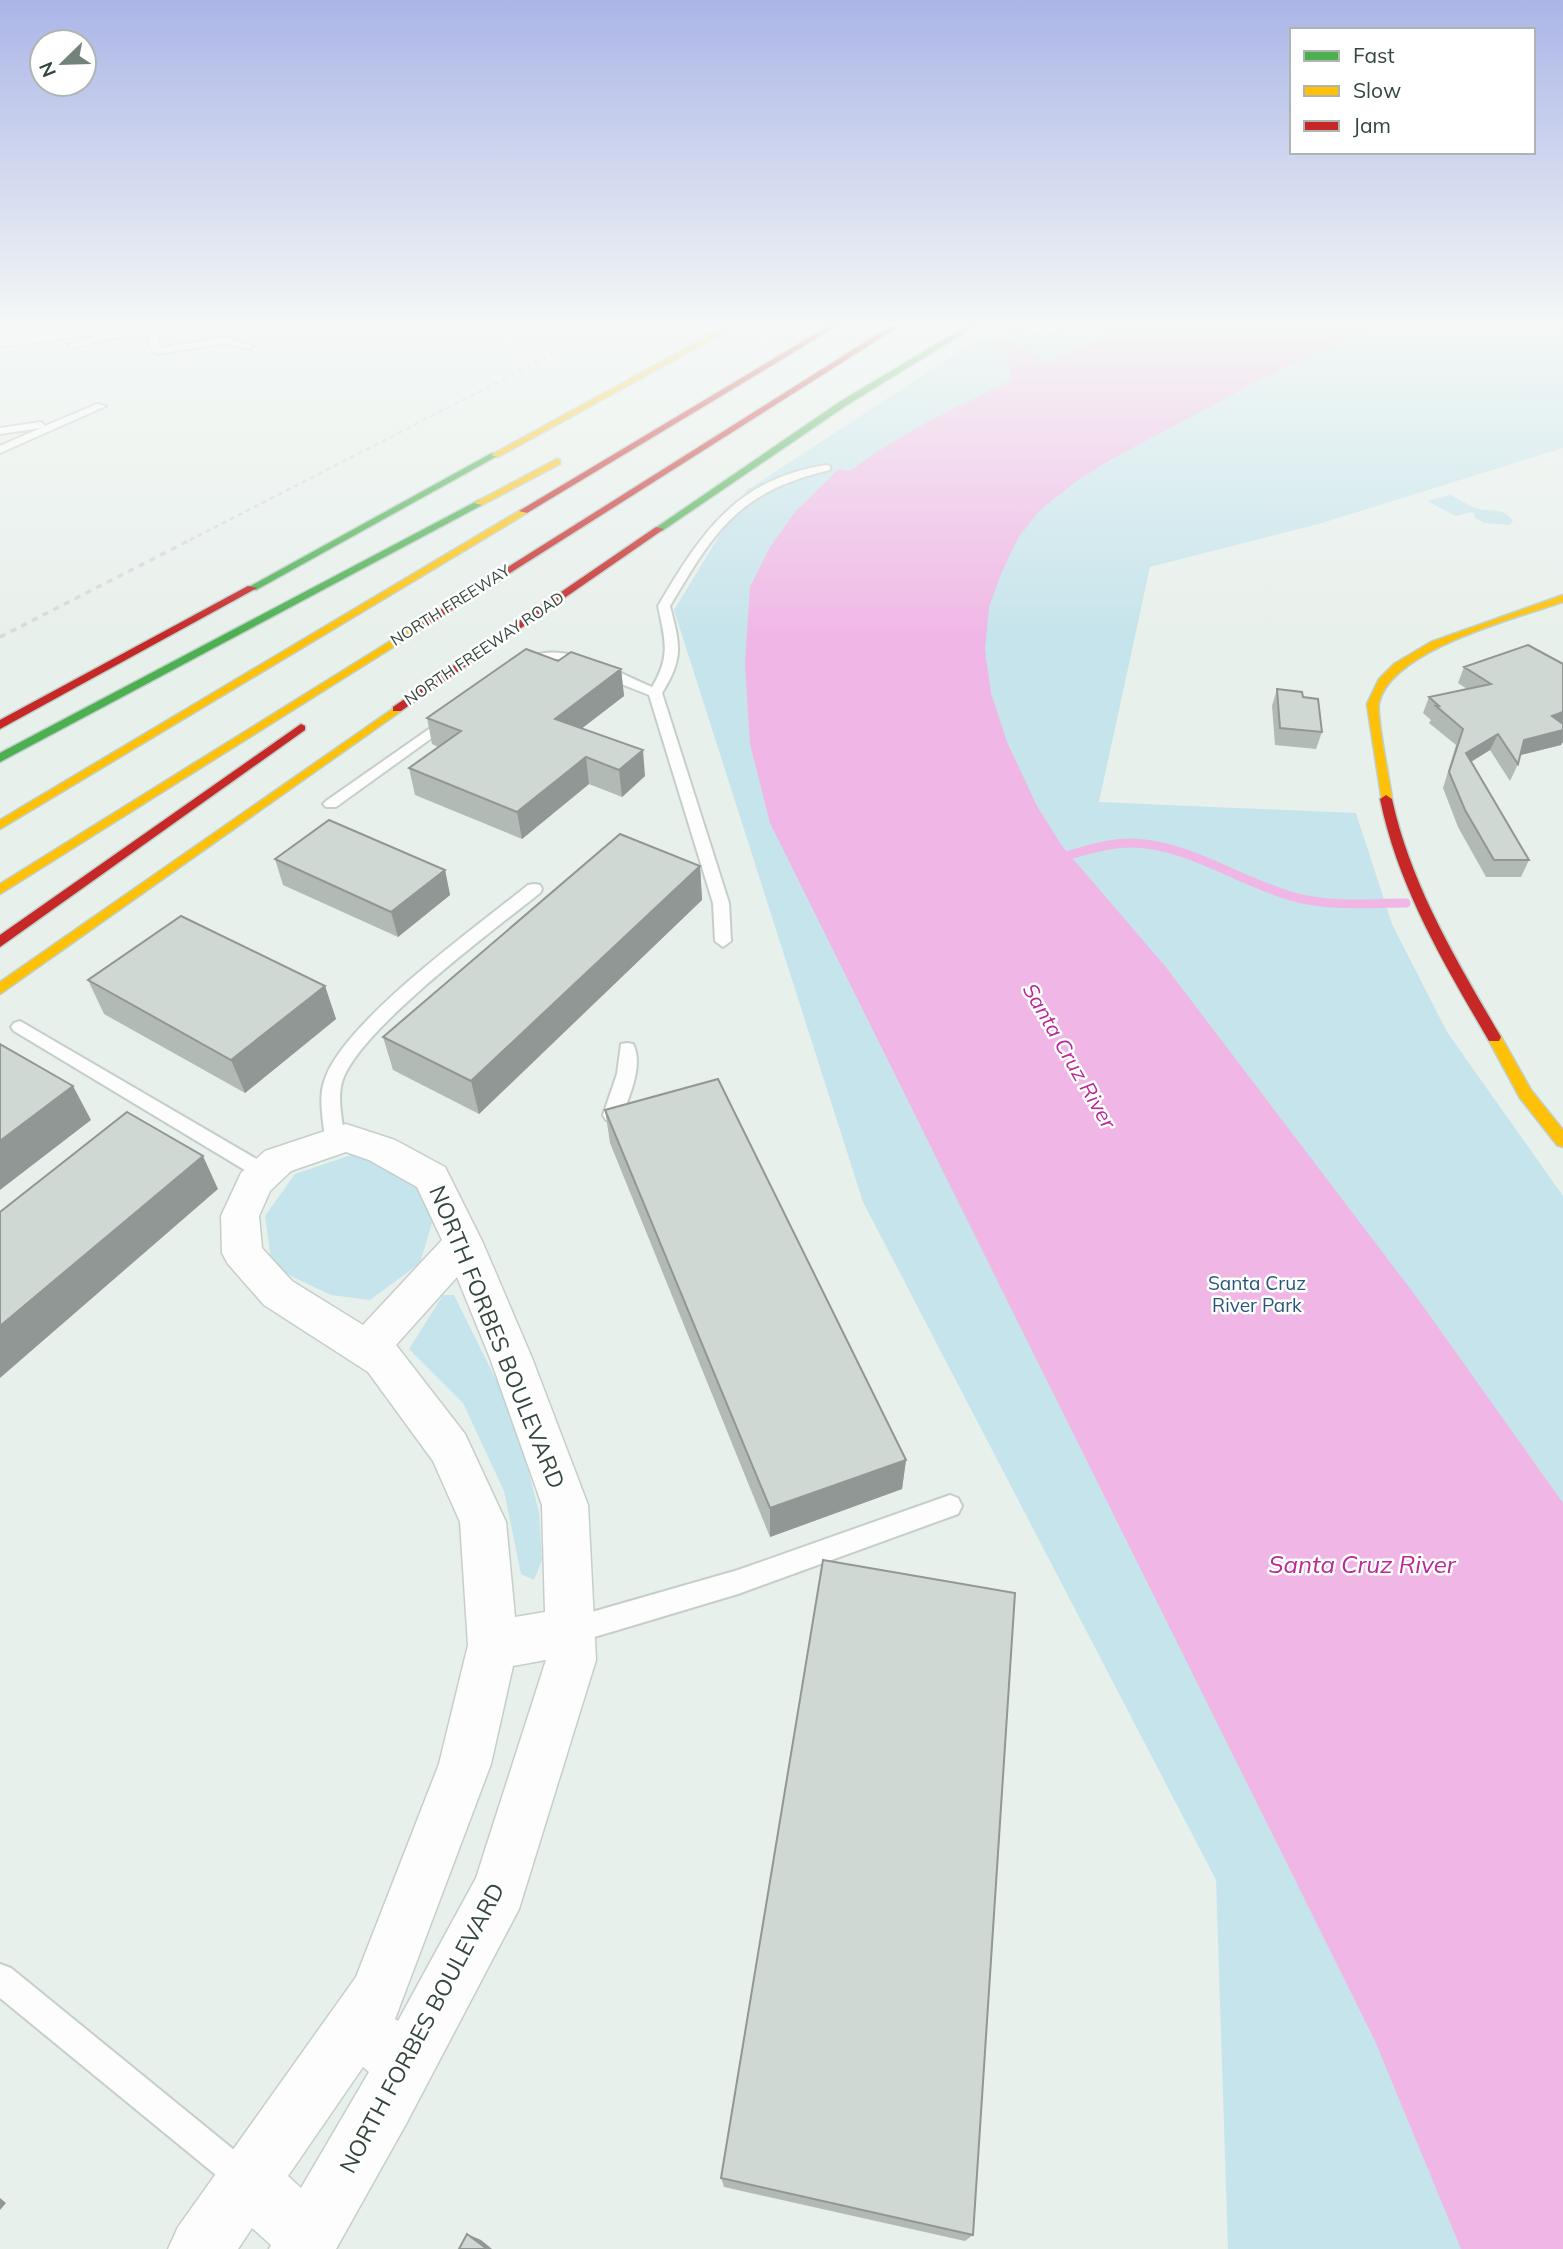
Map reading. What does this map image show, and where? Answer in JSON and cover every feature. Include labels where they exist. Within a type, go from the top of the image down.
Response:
[{"type":"main road","points":[[0,724],[547,427]]},
{"type":"main road","points":[[0,825],[661,427]]},
{"type":"main road","name":"NORTH FREEWAY","points":[[0,890],[732,427]]},
{"type":"main road","name":"NORTH FREEWAY ROAD","points":[[0,989],[427,686],[812,427]]},
{"type":"main road","points":[[0,758],[572,454]]},
{"type":"main road","points":[[398,659],[671,465]]},
{"type":"main road","points":[[1563,598],[1435,644],[1398,666],[1383,681],[1373,704],[1387,807],[1420,906],[1524,1094],[1563,1141]]},
{"type":"main road","points":[[0,942],[318,716]]},
{"type":"street","name":"NORTH FORBES BOULEVARD","points":[[200,2249],[377,1996],[465,1764],[493,1645],[483,1521],[449,1448],[383,1359],[278,1293],[242,1253],[240,1216],[254,1183],[278,1161],[346,1138],[382,1150],[432,1177],[463,1243],[511,1358],[565,1505],[571,1660],[500,1890],[407,2063],[304,2243]]},
{"type":"street","points":[[367,1349],[463,1243]]},
{"type":"street","points":[[493,1645],[570,1632]]},
{"type":"street","points":[[355,2026],[407,2063]]},
{"type":"street","points":[[247,2181],[304,2243]]},
{"type":"lane","points":[[0,431],[27,427]]},
{"type":"lane","points":[[0,450],[52,427]]},
{"type":"lane","points":[[723,941],[721,903],[655,692],[672,665],[674,651],[664,606],[721,520],[758,493],[790,475],[826,468]]},
{"type":"lane","points":[[510,675],[532,659],[545,655],[560,655],[655,692]]},
{"type":"lane","points":[[331,804],[465,708]]},
{"type":"lane","points":[[335,1141],[333,1081],[349,1050],[376,1021],[534,889]]},
{"type":"lane","points":[[20,1027],[265,1173]]},
{"type":"lane","points":[[613,1115],[626,1073],[627,1049]]},
{"type":"lane","points":[[128,1122],[149,1104]]},
{"type":"lane","points":[[570,1632],[738,1582],[950,1507]]},
{"type":"lane","points":[[0,1979],[247,2181]]},
{"type":"green space","name":"Santa Cruz River","points":[[844,427],[1563,427],[1563,448],[1322,523],[1150,567],[1099,802],[1356,813],[1392,924],[1447,1032],[1563,1196],[1563,2249],[1228,2249],[1216,1880],[863,1202],[674,610],[747,490]]},
{"type":"green space","points":[[1450,495],[1476,508],[1505,513],[1513,521],[1510,525],[1484,523],[1474,517],[1472,512],[1456,516],[1427,501]]},
{"type":"green space","points":[[357,1153],[412,1181],[435,1213],[420,1263],[370,1300],[331,1295],[272,1267],[265,1216],[295,1174]]},
{"type":"green space","points":[[443,1295],[454,1295],[514,1416],[539,1512],[542,1560],[534,1580],[521,1574],[504,1491],[463,1403],[409,1349]]},
{"type":"water","name":"Santa Cruz River","points":[[920,427],[1172,427],[1078,480],[1040,510],[1018,538],[989,607],[985,650],[991,693],[1007,742],[1037,806],[1062,846],[1165,966],[1418,1299],[1563,1503],[1563,2249],[1461,2249],[1375,2041],[770,823],[750,744],[745,664],[750,587],[770,547],[795,512],[839,469],[850,471]]},
{"type":"building","points":[[1528,645],[1563,664],[1563,712],[1552,716],[1563,724],[1563,730],[1524,740],[1518,764],[1498,734],[1466,753],[1529,860],[1494,860],[1465,810],[1449,772],[1463,729],[1429,697],[1491,684],[1464,667]]},
{"type":"building","points":[[526,649],[558,661],[571,652],[621,669],[555,719],[643,750],[619,770],[586,757],[517,812],[409,768],[461,731],[427,718]]},
{"type":"building","points":[[1277,689],[1302,692],[1303,697],[1318,699],[1322,732],[1280,728]]},
{"type":"building","points":[[329,820],[445,870],[391,912],[275,859]]},
{"type":"building","points":[[620,834],[700,866],[471,1081],[383,1037]]},
{"type":"building","points":[[181,916],[325,986],[231,1060],[88,980]]},
{"type":"building","points":[[0,1044],[73,1086],[0,1141]]},
{"type":"building","points":[[718,1079],[906,1460],[770,1508],[605,1110]]},
{"type":"building","points":[[127,1112],[203,1156],[0,1326],[0,1212]]},
{"type":"building","points":[[823,1560],[1015,1593],[973,2235],[721,2178]]},
{"type":"building","points":[[467,2234],[487,2249],[459,2249]]},
{"type":"waterway","points":[[1058,858],[1112,844],[1152,845],[1194,857],[1294,897],[1350,904],[1406,903]]},
{"type":"railway","points":[[190,540],[410,427]]},
{"type":"railway","points":[[0,637],[194,538]]},
{"type":"traffic: fast","points":[[659,529],[809,427]]},
{"type":"traffic: fast","points":[[252,588],[495,455]]},
{"type":"traffic: fast","points":[[0,758],[479,503]]},
{"type":"traffic: slow","points":[[495,455],[546,427]]},
{"type":"traffic: slow","points":[[479,503],[557,462]]},
{"type":"traffic: slow","points":[[0,825],[524,511]]},
{"type":"traffic: slow","points":[[1386,799],[1373,704],[1383,681],[1398,666],[1435,644],[1563,598]]},
{"type":"traffic: slow","points":[[0,890],[421,625]]},
{"type":"traffic: slow","points":[[0,989],[397,709]]},
{"type":"traffic: slow","points":[[1494,1037],[1525,1094],[1563,1141]]},
{"type":"traffic: jam","points":[[524,511],[665,427]]},
{"type":"traffic: jam","points":[[421,625],[735,427]]},
{"type":"traffic: jam","points":[[397,709],[659,529]]},
{"type":"traffic: jam","points":[[0,725],[252,588]]},
{"type":"traffic: jam","points":[[0,942],[301,728]]},
{"type":"traffic: jam","points":[[1386,799],[1392,830],[1415,892],[1445,952],[1494,1037]]},
{"type":"park label","name":"Santa Cruz River Park","points":[[1257,1294]]}]
